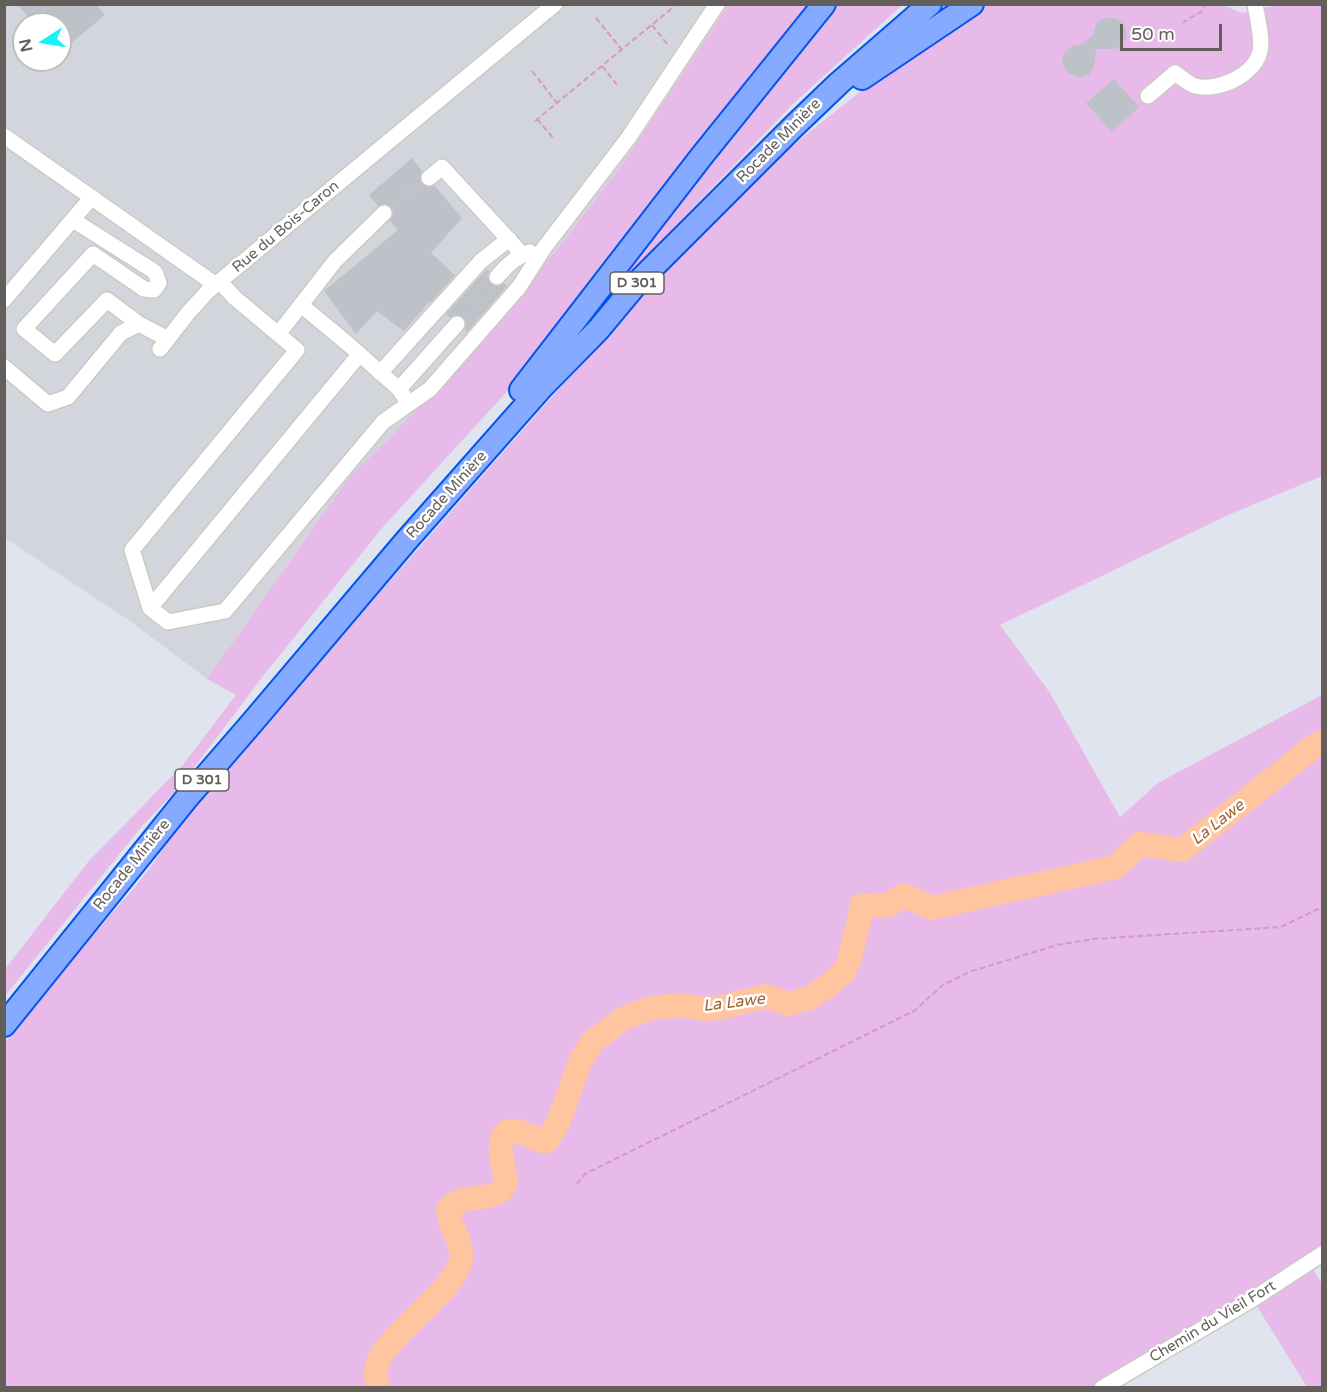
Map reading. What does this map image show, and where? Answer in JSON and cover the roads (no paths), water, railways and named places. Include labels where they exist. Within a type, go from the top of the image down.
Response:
[{"type":"highway","points":[[406,541],[472,450],[824,4]]},
{"type":"highway","name":"Rocade Minière","points":[[4,1025],[186,799],[406,541],[542,387],[598,330],[638,282],[792,128],[839,83],[930,4]]},
{"type":"highway","points":[[792,128],[972,4]]},
{"type":"street","name":"Rue du Bois-Caron","points":[[139,324],[164,344],[197,302],[218,283],[555,4]]},
{"type":"street","points":[[4,136],[218,283],[297,350],[132,550],[150,608],[168,622],[225,611],[384,422],[430,389],[519,287],[544,248],[629,137],[717,4]]},
{"type":"street","points":[[1148,96],[1175,73],[1194,86],[1216,85],[1242,77],[1257,62],[1261,49],[1255,4]]},
{"type":"street","points":[[429,178],[442,167],[522,254]]},
{"type":"street","points":[[4,300],[92,197]]},
{"type":"street","points":[[279,333],[348,247],[384,213]]},
{"type":"street","points":[[4,367],[48,404],[68,397],[121,333],[139,324],[107,300],[55,354],[24,329],[93,254],[144,289],[154,290],[159,283],[155,272],[73,220]]},
{"type":"street","points":[[380,373],[481,261],[509,239]]},
{"type":"street","points":[[497,277],[506,266],[522,254],[544,248]]},
{"type":"street","points":[[301,305],[399,390],[408,404]]},
{"type":"street","points":[[399,390],[457,324]]},
{"type":"street","points":[[150,608],[359,356]]},
{"type":"street","name":"Chemin du Vieil Fort","points":[[1102,1388],[1253,1299],[1323,1254]]},
{"type":"waterway","name":"La Lawe","points":[[377,1388],[376,1367],[384,1351],[448,1284],[457,1271],[461,1252],[448,1210],[461,1200],[490,1196],[502,1189],[505,1178],[501,1148],[506,1132],[518,1131],[547,1141],[558,1123],[580,1062],[592,1042],[624,1018],[652,1008],[682,1005],[706,1009],[718,1008],[766,996],[789,1004],[809,998],[843,973],[849,961],[861,906],[888,905],[904,895],[931,908],[1116,867],[1139,844],[1182,850],[1322,742]]},
{"type":"tunnel","points":[[384,213],[429,178]]},
{"type":"tunnel","points":[[457,324],[497,277]]}]
